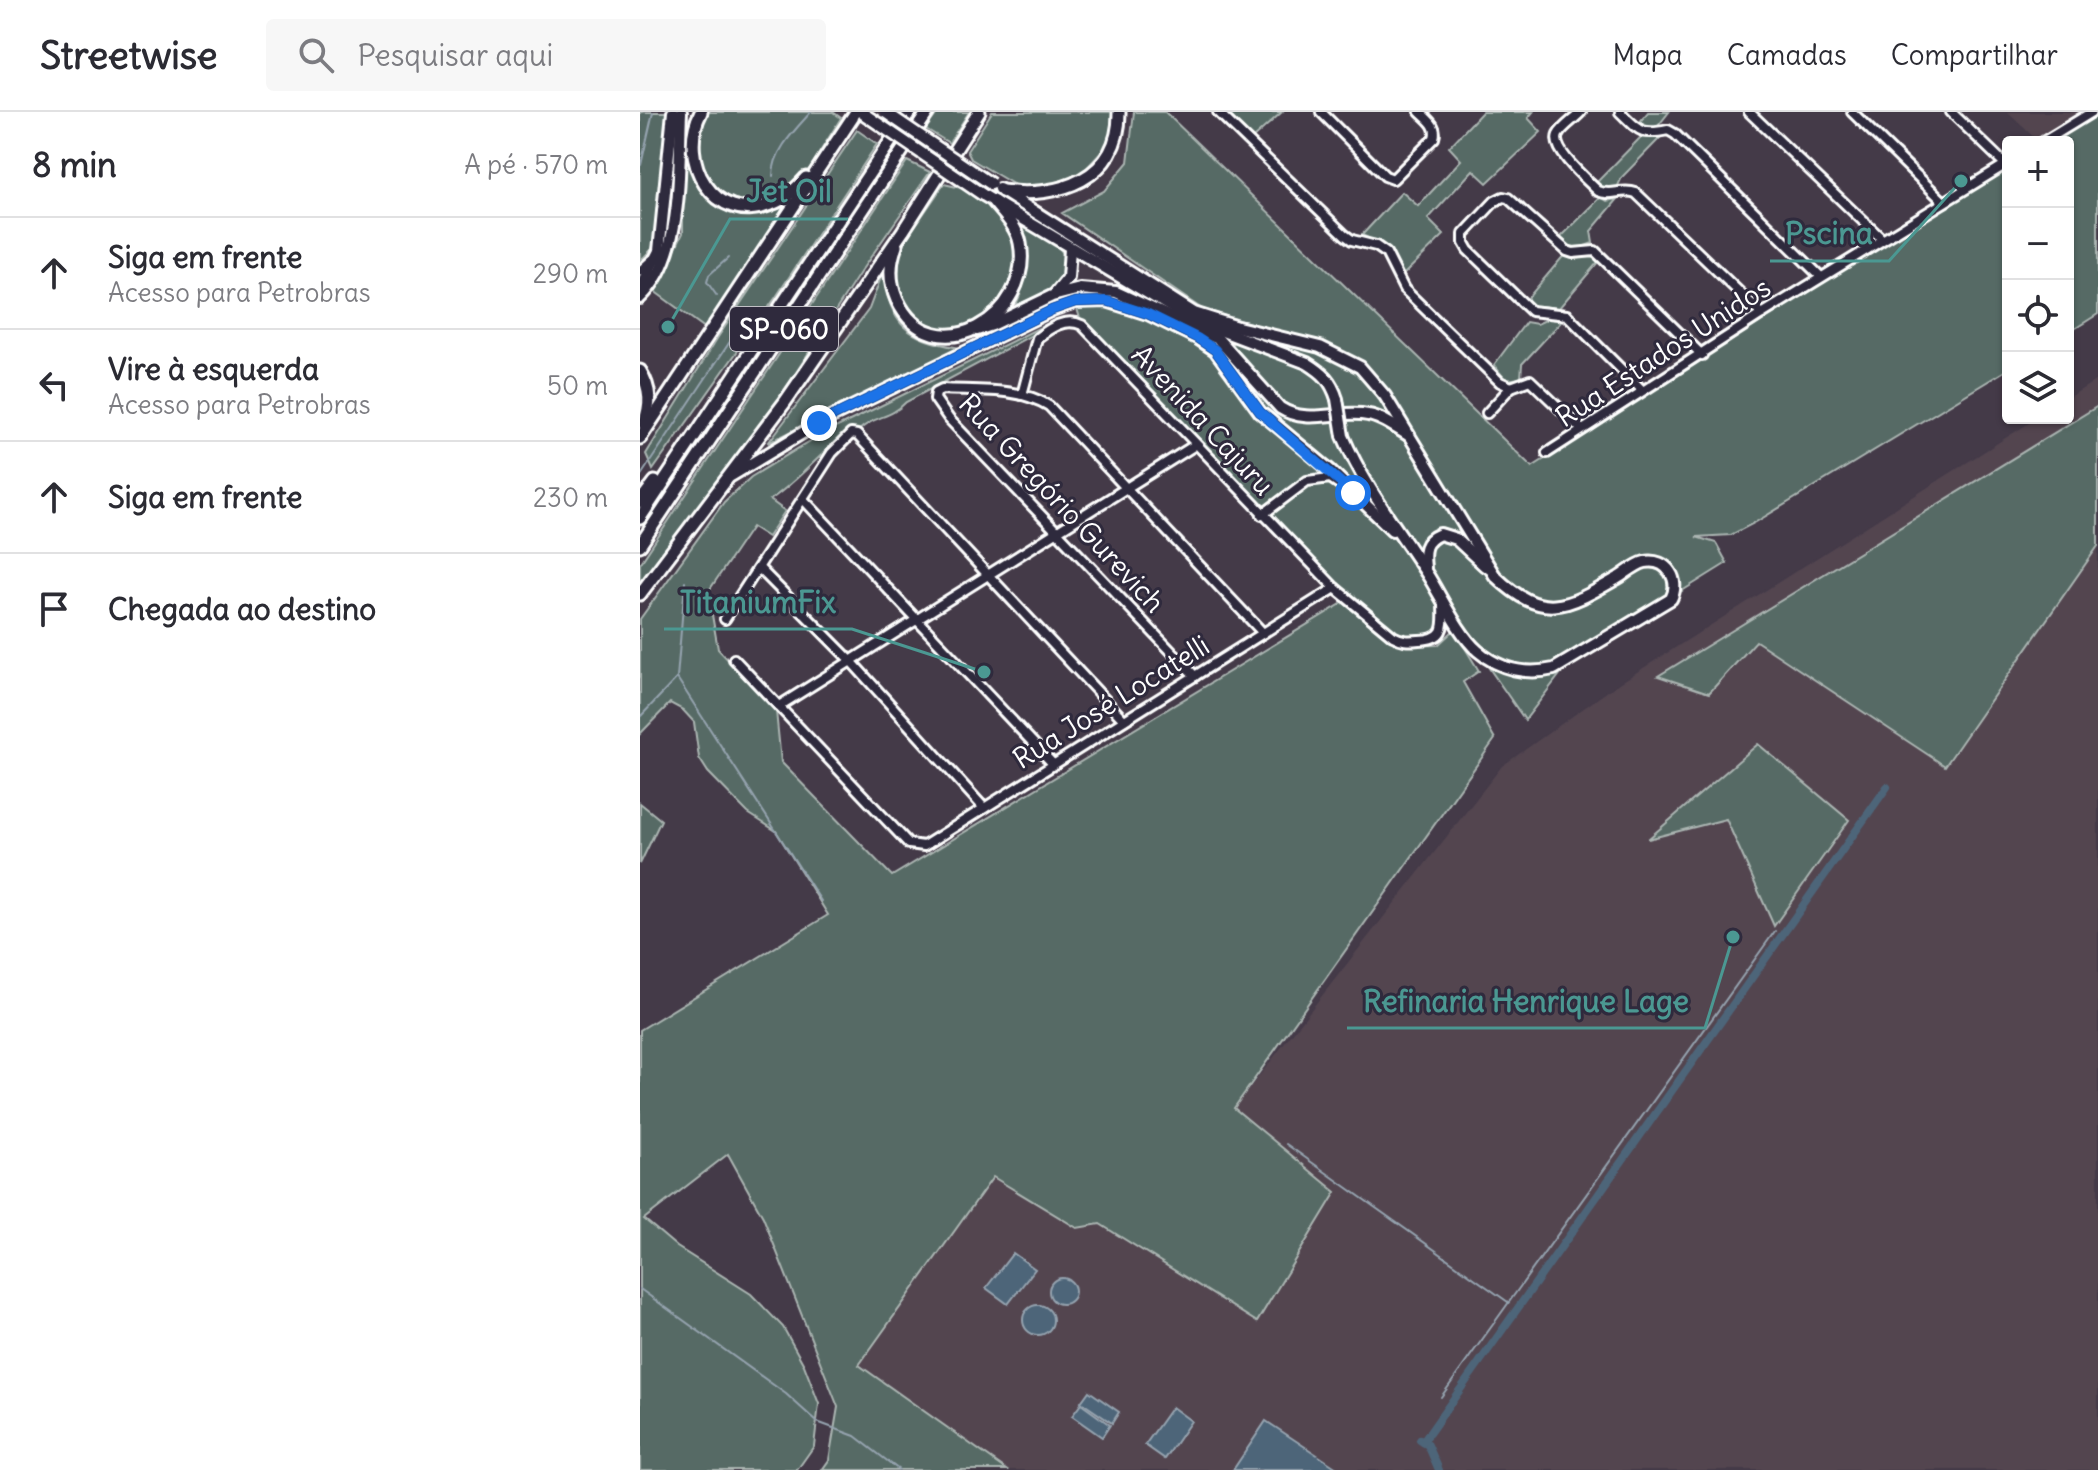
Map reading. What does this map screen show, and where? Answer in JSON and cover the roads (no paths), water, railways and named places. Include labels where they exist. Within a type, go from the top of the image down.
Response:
[{"type":"highway","points":[[701,112],[692,140],[693,159],[700,178],[712,193],[728,203],[748,208],[769,205],[790,194],[824,161]]},
{"type":"highway","points":[[640,438],[858,112]]},
{"type":"highway","name":"SP-060","points":[[640,518],[910,112]]},
{"type":"highway","name":"SP-060","points":[[640,545],[928,112]]},
{"type":"highway","points":[[640,594],[730,477],[903,231],[979,112]]},
{"type":"highway","points":[[1002,191],[1029,195],[1049,192],[1072,185],[1092,172],[1105,160],[1115,142],[1119,112]]},
{"type":"highway","points":[[903,231],[892,256],[890,270],[893,291],[903,312],[918,326],[935,334],[972,331],[991,320],[1007,303],[1017,285],[1021,265],[1020,241],[1010,221],[994,202]]},
{"type":"highway","points":[[640,371],[649,393],[649,410],[640,438]]},
{"type":"highway","points":[[640,502],[719,399]]},
{"type":"main road","points":[[640,288],[656,257],[663,218],[673,112]]},
{"type":"main road","points":[[640,298],[657,277],[668,252],[674,224],[681,112]]},
{"type":"main road","points":[[858,112],[994,202],[1191,319],[1307,363],[1324,374],[1333,386],[1343,436],[1350,453],[1402,540],[1476,650],[1495,663],[1513,670],[1535,673],[1554,669],[1671,599],[1674,582],[1663,564],[1644,562],[1586,596],[1562,605],[1544,606],[1531,603],[1514,593],[1456,539],[1440,534],[1432,537],[1423,551],[1426,573]]},
{"type":"main road","points":[[885,112],[991,184],[1194,313],[1320,347],[1360,367],[1410,436],[1495,576]]},
{"type":"main road","points":[[1052,296],[1068,278],[1070,249]]},
{"type":"main road","points":[[972,331],[992,325],[1052,296],[1080,289],[1116,292],[1218,339],[1288,413],[1314,417],[1354,413],[1371,415],[1410,436]]},
{"type":"main road","points":[[730,477],[819,423],[1052,310],[1075,302],[1107,301],[1148,314],[1215,350],[1260,412],[1402,540]]},
{"type":"street","points":[[1218,112],[1345,235],[1386,253],[1409,295],[1500,382],[1511,387]]},
{"type":"street","points":[[1321,112],[1385,176],[1393,179],[1434,138],[1434,126],[1420,112]]},
{"type":"street","points":[[1581,112],[1558,135],[1557,144],[1562,153],[1598,191],[1606,194],[1628,190],[1636,193],[1762,314]]},
{"type":"street","points":[[1620,112],[1647,134],[1672,132],[1821,277]]},
{"type":"street","points":[[1749,112],[1882,239]]},
{"type":"street","points":[[1852,112],[1944,202]]},
{"type":"street","points":[[1951,112],[2002,159]]},
{"type":"street","points":[[2053,136],[2092,112]]},
{"type":"street","name":"Rua Estados Unidos","points":[[1547,453],[1762,314],[2002,167]]},
{"type":"street","points":[[1642,390],[1567,315],[1531,311],[1468,250],[1464,234],[1495,201],[1503,197],[1567,251],[1595,251],[1702,355]]},
{"type":"street","points":[[640,271],[656,257]]},
{"type":"street","name":"Avenida Cajuru","points":[[1022,395],[1037,338],[1061,323],[1082,325],[1262,515],[1335,588],[1393,636],[1403,641],[1432,640],[1439,636],[1443,627],[1443,601]]},
{"type":"street","points":[[1487,413],[1511,387],[1530,380],[1581,429]]},
{"type":"street","name":"Rua Gregório Gurevich","points":[[1022,395],[942,389],[936,392],[935,399],[949,419],[1195,676]]},
{"type":"street","points":[[1022,395],[1039,399],[1049,406],[1263,633]]},
{"type":"street","points":[[725,619],[844,438],[857,435],[1124,720]]},
{"type":"street","points":[[734,659],[779,706],[1195,445]]},
{"type":"street","points":[[1262,515],[1315,478],[1330,478],[1353,493]]},
{"type":"street","points":[[803,499],[1053,764]]},
{"type":"street","points":[[759,568],[850,660],[984,808]]},
{"type":"street","name":"Rua José Locatelli","points":[[779,706],[909,844],[924,846],[1335,588]]},
{"type":"water","points":[[1013,1253],[1035,1269],[1008,1304],[986,1288]]},
{"type":"water","points":[[1062,1278],[1071,1282],[1075,1291],[1071,1300],[1062,1304],[1053,1300],[1049,1291],[1053,1282]]},
{"type":"water","points":[[1038,1305],[1049,1309],[1053,1320],[1049,1331],[1038,1335],[1027,1331],[1023,1320],[1027,1309]]},
{"type":"water","points":[[1089,1391],[1119,1412],[1112,1423],[1081,1402]]},
{"type":"water","points":[[1081,1404],[1110,1425],[1102,1437],[1072,1416]]},
{"type":"water","points":[[1172,1407],[1191,1421],[1165,1459],[1145,1445]]},
{"type":"water","points":[[1266,1421],[1337,1468],[1336,1470],[1233,1470]]},
{"type":"waterway","points":[[641,165],[653,112]]},
{"type":"waterway","points":[[773,176],[781,150],[811,112]]},
{"type":"waterway","points":[[717,296],[707,282],[709,275],[728,258]]},
{"type":"waterway","points":[[640,477],[739,328],[741,320],[738,315]]},
{"type":"waterway","points":[[640,717],[677,678],[685,582]]},
{"type":"waterway","points":[[677,678],[821,901]]},
{"type":"waterway","points":[[1423,1442],[1887,787]]},
{"type":"waterway","points":[[1441,1397],[1775,931]]},
{"type":"waterway","points":[[1286,1144],[1508,1302]]},
{"type":"waterway","points":[[640,1289],[786,1394],[817,1422],[855,1436],[899,1470]]},
{"type":"waterway","points":[[1420,1440],[1428,1445],[1439,1470]]},
{"type":"place","name":"Pscina","points":[[1961,181]]},
{"type":"place","name":"Jet Oil","points":[[668,327]]},
{"type":"place","name":"TitaniumFix","points":[[984,672]]},
{"type":"place","name":"Refinaria Henrique Lage","points":[[1733,937]]}]
